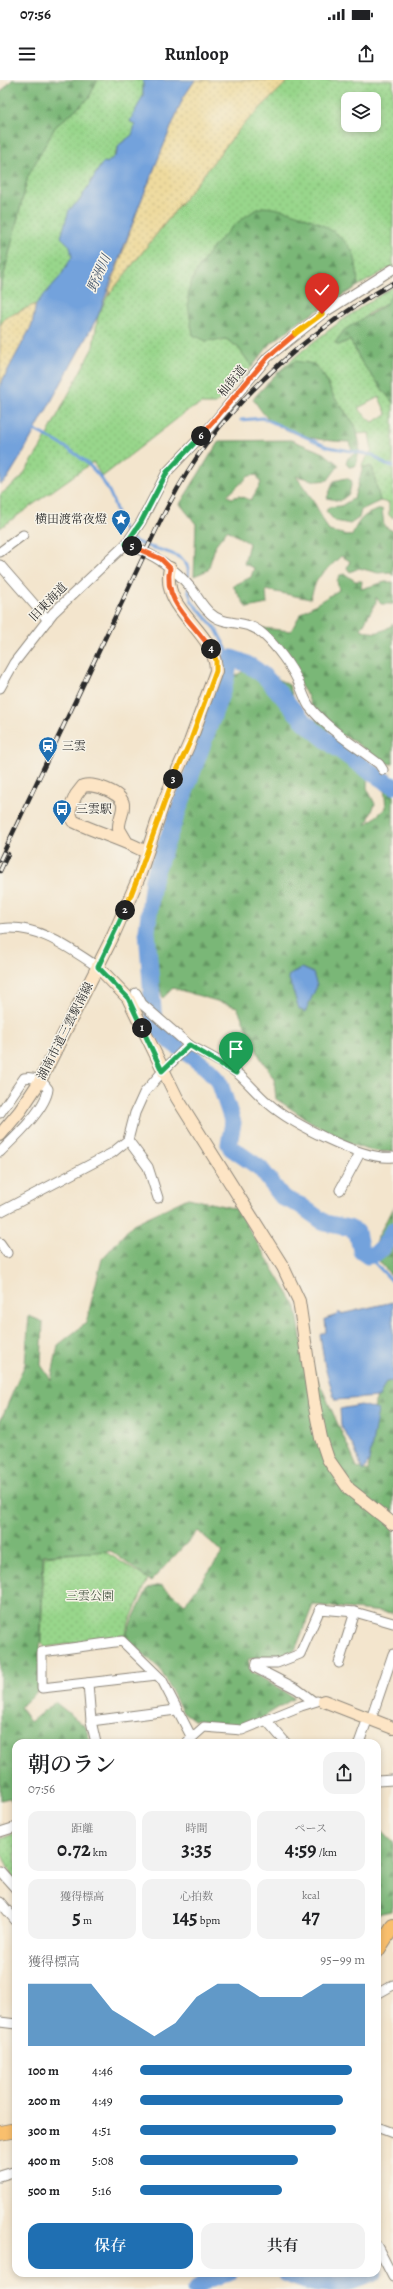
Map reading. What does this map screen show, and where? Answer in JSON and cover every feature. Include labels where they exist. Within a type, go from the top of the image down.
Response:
[{"type":"main road","points":[[381,1945],[393,1926]]},
{"type":"main road","points":[[0,2133],[12,2131]]},
{"type":"street","name":"杣街道","points":[[128,540],[167,472],[210,427],[268,357],[322,314],[393,269]]},
{"type":"street","points":[[0,552],[23,535]]},
{"type":"street","points":[[128,540],[161,559],[187,584],[210,614],[220,621],[245,623],[255,627],[266,636],[298,680],[304,697],[310,707],[325,722],[379,764],[383,770]]},
{"type":"street","name":"旧東海道","points":[[0,688],[14,663],[48,620],[70,596],[128,540]]},
{"type":"street","points":[[0,565],[48,620]]},
{"type":"street","name":"湖南市道三雲駅南線","points":[[0,1135],[20,1111],[40,1080],[98,967],[138,877],[146,852],[216,671],[216,660],[210,647],[174,601],[168,576],[170,568]]},
{"type":"street","points":[[126,841],[116,840],[73,821],[69,812],[76,795],[83,786],[93,785],[116,795],[122,800],[123,806],[118,822],[121,835],[126,841],[146,852]]},
{"type":"street","points":[[91,829],[107,827],[118,822]]},
{"type":"street","points":[[0,929],[26,928],[68,948],[98,967],[128,998],[162,1071],[193,1124],[283,1267],[299,1301],[314,1403],[321,1438],[328,1459],[349,1489],[393,1524]]},
{"type":"street","points":[[136,993],[142,1004],[189,1045],[236,1073],[269,1104],[297,1122],[360,1152],[375,1157],[393,1157]]},
{"type":"street","points":[[0,1212],[112,1153],[128,1140],[135,1113],[144,1093],[162,1071],[189,1045]]},
{"type":"street","points":[[0,1113],[24,1078],[30,1076],[40,1080],[48,1089],[48,1095],[32,1118],[0,1152]]},
{"type":"street","points":[[128,1140],[148,1167],[158,1198]]},
{"type":"street","points":[[340,1190],[360,1152]]},
{"type":"street","points":[[0,1243],[7,1253]]},
{"type":"street","points":[[393,1623],[355,1612],[320,1610],[300,1654],[277,1662],[257,1663],[256,1668],[319,1701],[393,1728]]},
{"type":"street","points":[[339,1663],[355,1612]]},
{"type":"street","points":[[157,1675],[42,1688],[42,1652],[122,1641],[157,1675],[176,1710],[188,1739]]},
{"type":"street","points":[[361,1739],[370,1719],[393,1654]]},
{"type":"street","points":[[88,1684],[91,1721],[95,1739]]},
{"type":"street","points":[[191,1739],[204,1727],[242,1730],[319,1701]]},
{"type":"street","points":[[91,1721],[176,1710]]},
{"type":"street","points":[[266,1720],[283,1739]]},
{"type":"street","points":[[381,1781],[393,1780]]},
{"type":"street","points":[[0,1832],[12,1828]]},
{"type":"street","points":[[0,1872],[12,1885]]},
{"type":"street","points":[[0,1902],[12,1916]]},
{"type":"street","points":[[381,1992],[393,1986]]},
{"type":"street","points":[[0,2022],[12,2024]]},
{"type":"street","points":[[381,2128],[393,2133]]},
{"type":"street","points":[[0,2176],[12,2172]]},
{"type":"street","points":[[381,2254],[391,2274]]},
{"type":"green space","points":[[12,80],[97,80],[89,98],[55,127],[28,176],[0,291],[0,93]]},
{"type":"green space","points":[[97,80],[143,80],[143,96],[130,121],[135,125],[134,132],[120,144],[113,159],[101,165],[80,200],[69,210],[72,257],[60,277],[36,304],[5,318],[0,326],[0,291],[28,176],[55,127],[89,98]]},
{"type":"green space","points":[[289,80],[393,80],[393,266],[358,286],[354,254],[227,232],[213,248],[201,266],[192,285],[189,306],[220,341],[226,339],[238,347],[252,367],[215,404],[201,404],[187,411],[102,477],[93,462],[0,528],[0,495],[21,478],[41,447],[93,347],[98,316],[107,297],[240,128]]},
{"type":"green space","points":[[263,207],[287,211],[315,221],[339,236],[348,245],[354,255],[358,286],[299,322],[270,344],[252,367],[238,347],[226,339],[206,341],[193,335],[188,306],[188,294],[193,278],[200,266],[219,241],[241,219]]},
{"type":"green space","points":[[393,287],[390,299],[384,305],[367,315],[339,345],[350,340],[362,363],[393,403],[393,519],[389,515],[389,503],[380,501],[372,467],[363,467],[362,465],[372,450],[369,433],[357,434],[355,425],[334,397],[324,376],[275,375],[317,339]],"holes":[[[379,397],[387,415],[373,422],[358,408]]]},
{"type":"green space","points":[[393,293],[393,403],[362,363],[350,340],[339,345],[335,343],[344,330],[384,306]]},
{"type":"green space","points":[[295,361],[314,364],[324,376],[334,397],[355,425],[360,445],[356,466],[349,467],[346,463],[348,458],[356,453],[352,450],[349,442],[329,441],[289,431],[268,419],[253,399],[275,375]]},
{"type":"green space","points":[[291,440],[324,453],[339,465],[328,480],[317,481],[296,476],[313,500],[329,531],[352,536],[357,525],[363,518],[382,509],[384,526],[393,531],[393,576],[390,572],[378,573],[359,568],[350,572],[347,568],[350,561],[341,556],[317,579],[310,599],[266,590],[267,604],[247,608],[233,586],[251,577],[254,568],[244,564],[249,543],[227,530],[216,544],[208,570],[194,576],[196,524],[180,504],[219,441]],"holes":[[[257,475],[261,483],[251,500],[239,496],[232,498],[227,496],[249,476]]]},
{"type":"green space","points":[[363,467],[372,467],[380,501],[361,510],[359,518],[350,524],[335,521],[326,511],[329,507],[341,506],[354,498]]},
{"type":"green space","points":[[346,478],[352,481],[349,494],[340,501],[327,498],[334,481]]},
{"type":"green space","points":[[345,574],[355,581],[362,581],[361,589],[385,582],[393,582],[393,604],[381,604],[376,597],[376,602],[361,629],[370,632],[378,632],[393,624],[393,764],[382,763],[351,739],[319,726],[307,695],[262,628],[291,631],[301,613],[339,590],[337,581],[340,575]]},
{"type":"green space","points":[[253,666],[263,669],[289,685],[295,703],[311,725],[368,762],[367,788],[375,804],[366,825],[386,808],[384,788],[393,789],[393,1151],[379,1152],[348,1143],[317,1126],[276,1099],[274,1079],[260,1057],[237,1007],[173,988],[163,998],[155,972],[149,951],[148,940],[147,928],[149,901],[216,710],[229,679]]},
{"type":"green space","points":[[188,1198],[237,1209],[296,1307],[302,1344],[357,1467],[368,1471],[375,1402],[393,1363],[393,1613],[313,1605],[295,1650],[274,1657],[248,1659],[251,1671],[294,1698],[247,1727],[194,1720],[182,1711],[160,1669],[124,1637],[148,1588],[161,1585],[185,1604],[223,1552],[198,1531],[151,1581],[111,1551],[43,1555],[39,1690],[20,1707],[30,1722],[55,1702],[86,1727],[89,1739],[12,1739],[12,1802],[10,1798],[0,1800],[0,1422],[25,1364],[29,1316],[43,1322],[41,1365],[51,1380],[58,1345],[86,1323],[102,1259],[133,1224]]},
{"type":"green space","points":[[393,1207],[393,1278],[371,1251]]},
{"type":"green space","name":"三雲公園","points":[[104,1551],[148,1579],[123,1637],[46,1647],[41,1642],[44,1556]]},
{"type":"green space","points":[[381,1830],[393,1842],[393,1906],[391,1911],[381,1913]]},
{"type":"green space","points":[[12,1834],[12,1877],[0,1850],[0,1839]]},
{"type":"sand","points":[[195,80],[289,80],[240,128],[107,297],[139,206],[183,98]]},
{"type":"sand","points":[[36,304],[32,325],[0,385],[0,326],[5,318]]},
{"type":"water","name":"野洲川","points":[[143,80],[195,80],[183,98],[139,206],[98,316],[20,458],[7,479],[0,485],[0,385],[32,325],[36,304],[60,277],[72,257],[70,246],[61,237],[69,210],[80,200],[101,165],[104,162],[107,163],[116,155],[119,145],[132,135],[135,125],[130,121],[143,96]]},
{"type":"water","points":[[302,968],[313,973],[317,986],[305,1012],[299,1009],[288,976]]},
{"type":"water","points":[[393,1302],[393,1381],[386,1382],[379,1397],[335,1400],[325,1367],[320,1335],[326,1332],[325,1319],[337,1315],[339,1312],[341,1314]]},
{"type":"water","points":[[361,1405],[378,1410],[369,1461],[363,1471],[354,1448],[341,1426],[340,1409]]},
{"type":"waterway","points":[[241,420],[263,418],[328,447],[373,455],[386,465],[393,466]]},
{"type":"waterway","points":[[32,429],[56,441],[89,465],[106,486],[123,528],[129,537],[146,546],[177,556],[185,562],[188,570],[187,580]]},
{"type":"waterway","points":[[188,588],[192,602],[216,629],[231,658]]},
{"type":"waterway","points":[[178,1047],[167,1039],[154,1023],[147,931],[153,879],[224,686],[231,658],[255,669],[273,685],[306,723],[315,731],[348,756],[393,786]]},
{"type":"waterway","points":[[188,1054],[207,1068],[219,1081],[233,1123],[229,1144],[231,1148],[260,1168],[283,1198],[300,1205],[325,1223],[349,1228],[357,1232],[361,1251],[368,1256],[380,1250],[393,1230]]},
{"type":"waterway","points":[[368,1256],[393,1282]]},
{"type":"waterway","points":[[195,2289],[207,2280],[216,2277]]},
{"type":"waterway","points":[[295,2277],[309,2282],[329,2285],[349,2282],[363,2277]]},
{"type":"railway","points":[[0,860],[152,538],[194,461],[226,419],[269,374],[316,334],[366,299],[393,283]]},
{"type":"railway","points":[[0,871],[8,854]]},
{"type":"place","name":"横田渡常夜燈","points":[[121,536]]},
{"type":"place","name":"三雲","points":[[48,763]]},
{"type":"place","name":"三雲駅","points":[[62,826]]},
{"type":"route","points":[[236,1073],[189,1045],[162,1071],[128,998],[98,967],[138,877],[164,801],[177,768],[190,742],[216,671],[216,660],[210,647],[174,601],[168,576],[170,568],[161,559],[146,551],[126,544],[141,522],[167,472],[178,458],[210,427],[268,357],[322,314]]}]
